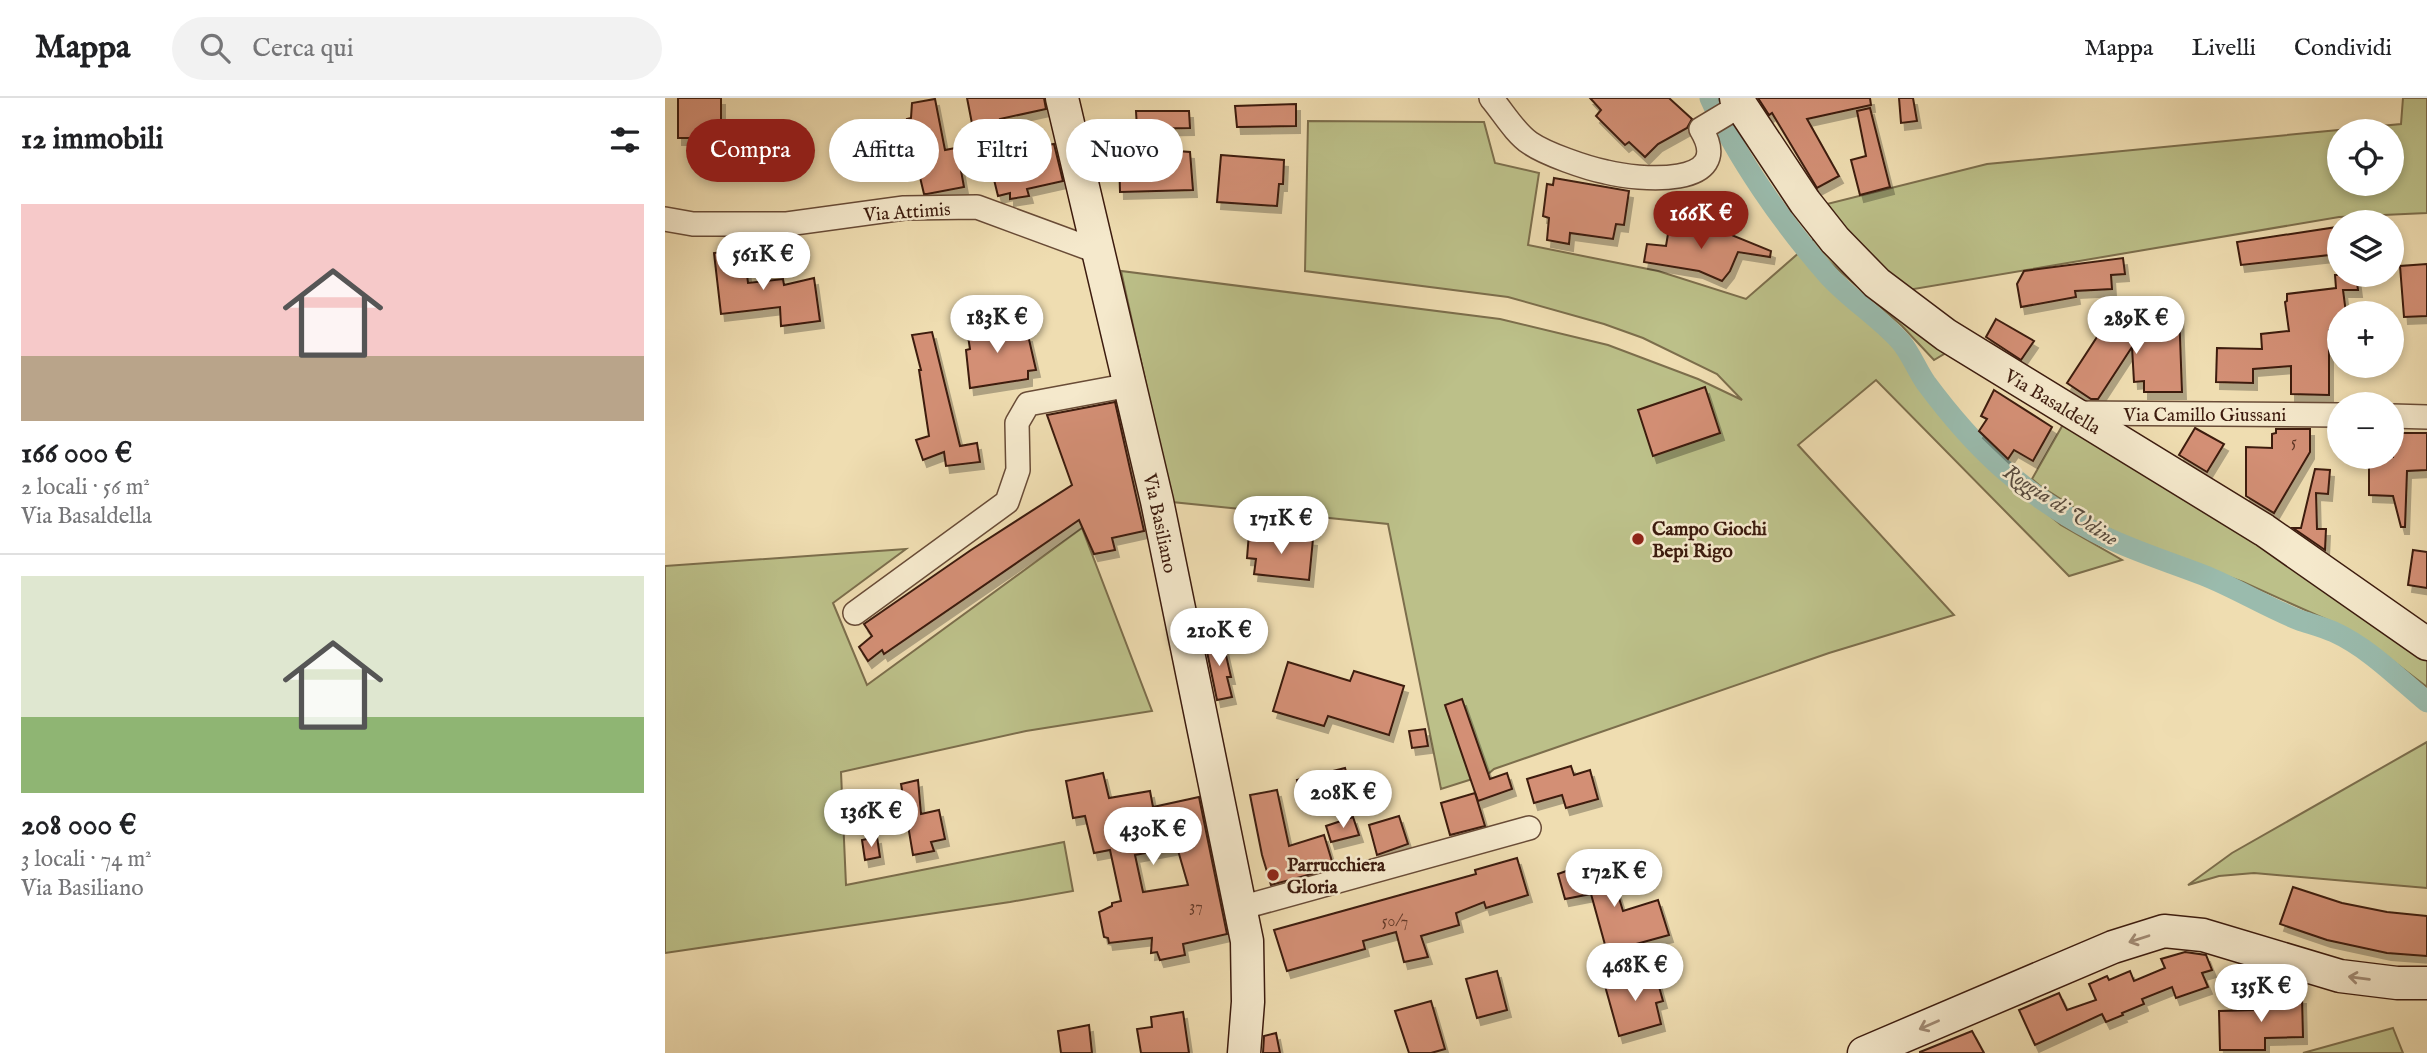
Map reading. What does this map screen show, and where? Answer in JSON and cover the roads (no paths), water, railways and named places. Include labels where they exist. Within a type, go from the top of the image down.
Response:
[{"type":"street","name":"Via Basiliano","points":[[1062,98],[1157,501],[1247,941],[1248,1002],[1244,1053]]},
{"type":"street","points":[[1491,98],[1528,142],[1541,149],[1604,172],[1652,178],[1672,177],[1699,170],[1707,163],[1708,140],[1701,129],[1735,105]]},
{"type":"street","name":"Via Basaldella","points":[[1735,105],[1835,240],[1877,283],[1945,335],[2264,530],[2427,644]]},
{"type":"street","name":"Via Attimis","points":[[665,219],[693,224],[787,224],[904,208],[977,206],[1099,253]]},
{"type":"street","points":[[855,613],[1007,502],[1018,470],[1017,423],[1028,404],[1130,385]]},
{"type":"street","name":"Via Camillo Giussani","points":[[2071,413],[2327,415]]},
{"type":"street","points":[[2404,416],[2427,417]]},
{"type":"street","points":[[1240,908],[1529,828]]},
{"type":"street","points":[[1864,1053],[2113,947],[2164,931],[2203,935],[2340,976],[2427,984]]},
{"type":"waterway","name":"Roggia di Udine","points":[[1710,98],[1747,167],[1794,234],[1836,283],[1901,342],[1944,407],[2001,468],[2045,502],[2095,532],[2215,580],[2287,615],[2347,639],[2383,664],[2427,702]]},
{"type":"place","name":"Campo Giochi Bepi Rigo","points":[[1638,539]]},
{"type":"place","name":"Parrucchiera Gloria","points":[[1273,875]]}]
